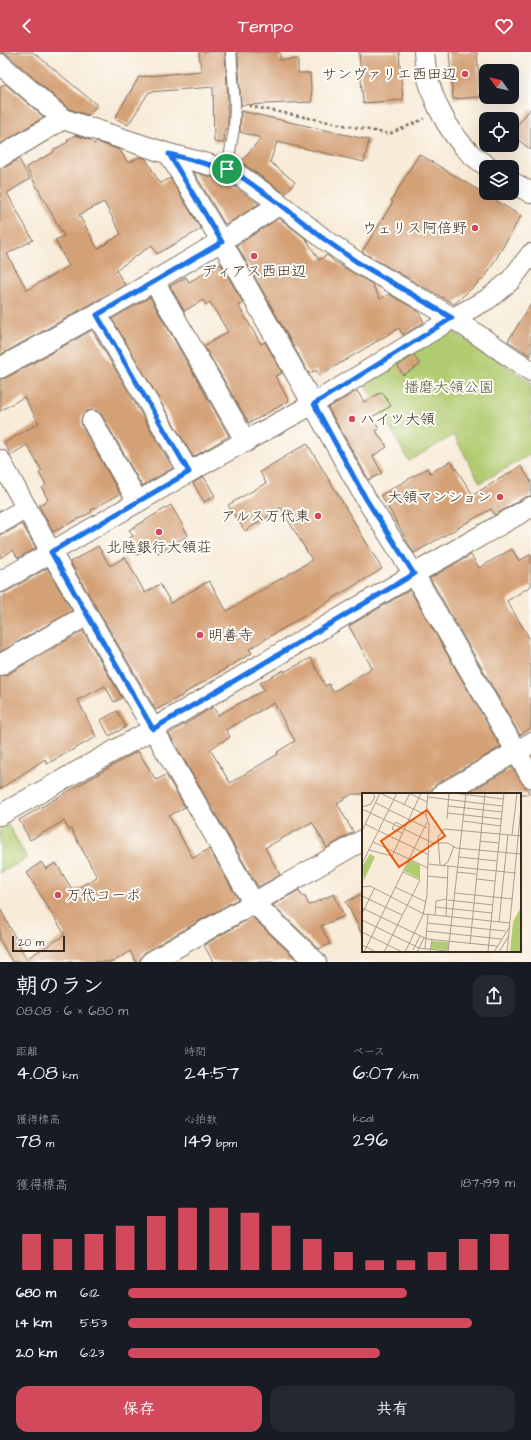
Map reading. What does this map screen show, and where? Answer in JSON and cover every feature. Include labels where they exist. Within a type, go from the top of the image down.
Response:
[{"type":"street","points":[[424,52],[428,80],[441,113],[453,133],[473,156],[479,160]]},
{"type":"street","points":[[0,64],[63,119],[169,154],[233,171],[280,204],[324,239],[357,262],[452,318],[531,371]]},
{"type":"street","points":[[0,157],[63,119]]},
{"type":"street","points":[[169,154],[222,242],[366,499],[524,747],[531,777]]},
{"type":"street","points":[[519,186],[531,193]]},
{"type":"street","points":[[0,368],[97,315],[222,242],[280,204]]},
{"type":"street","points":[[0,582],[189,472],[314,404],[452,318],[488,299],[510,281],[531,254]]},
{"type":"street","points":[[154,281],[246,442]]},
{"type":"street","points":[[97,315],[189,472]]},
{"type":"street","points":[[92,421],[138,502]]},
{"type":"street","points":[[0,460],[87,615],[254,903],[316,962]]},
{"type":"street","points":[[0,815],[153,729],[414,574],[531,507]]},
{"type":"street","points":[[0,523],[27,508]]},
{"type":"street","points":[[0,665],[87,615]]},
{"type":"street","points":[[444,793],[524,747]]},
{"type":"street","points":[[151,962],[362,841]]},
{"type":"lane","points":[[227,169],[234,129],[235,103],[231,52]]},
{"type":"path","points":[[235,103],[389,134],[441,113]]},
{"type":"green space","name":"播磨大領公園","points":[[454,332],[531,382],[531,454],[480,483],[454,435],[409,461],[363,381],[446,333]]},
{"type":"green space","points":[[6,821],[27,858],[0,873],[0,825]]},
{"type":"building","points":[[0,52],[33,52],[97,105],[88,115],[69,109],[8,55]]},
{"type":"building","points":[[199,52],[225,52],[228,128],[225,129],[224,143],[214,142],[213,87],[149,92],[128,125],[115,118],[139,77],[201,71]]},
{"type":"building","points":[[238,52],[280,52],[280,60],[298,59],[298,73],[310,73],[312,102],[241,105]]},
{"type":"building","points":[[359,52],[399,52],[403,100],[363,103]]},
{"type":"building","name":"サンヴァリエ西田辺","points":[[449,52],[477,52],[479,97],[453,99]]},
{"type":"building","points":[[5,84],[44,117],[0,144],[0,87]]},
{"type":"building","points":[[531,108],[531,150],[519,141],[519,123]]},
{"type":"building","points":[[241,111],[369,140],[364,162],[277,142],[270,162],[295,182],[285,194],[241,162],[261,138],[240,132]]},
{"type":"building","points":[[75,135],[90,140],[94,144],[97,142],[120,150],[128,163],[140,157],[146,159],[160,184],[170,178],[201,229],[157,254],[152,245],[116,270],[125,285],[0,355],[0,168],[6,167],[19,159],[30,179],[7,193],[33,240],[7,254],[27,290],[69,266],[55,240],[64,236],[26,167],[54,152],[53,150],[68,142],[67,140]],"holes":[[[104,202],[121,234],[98,249],[79,215]]]},
{"type":"building","name":"ウェリス阿倍野","points":[[419,154],[479,190],[479,200],[495,200],[521,216],[486,276],[454,304],[362,252],[393,202],[391,201]]},
{"type":"building","points":[[194,172],[228,182],[259,204],[227,224],[224,223]]},
{"type":"building","points":[[279,218],[306,239],[319,260],[327,255],[335,262],[372,284],[380,299],[389,294],[418,311],[424,322],[403,335],[399,328],[319,376],[316,370],[309,374],[237,245]]},
{"type":"building","points":[[221,264],[243,303],[238,305],[261,344],[265,342],[282,373],[275,376],[289,401],[249,423],[204,346],[228,332],[210,302],[206,305],[203,300],[184,311],[170,286],[186,277],[189,282]]},
{"type":"building","points":[[150,297],[229,436],[193,457],[112,319]]},
{"type":"building","points":[[531,304],[531,356],[508,341]]},
{"type":"building","points":[[92,330],[173,468],[142,486],[102,415],[97,411],[87,411],[82,416],[82,426],[120,494],[91,510],[92,512],[53,532],[39,505],[48,500],[42,488],[46,485],[39,473],[42,471],[27,445],[11,455],[4,443],[39,423],[24,397],[0,411],[0,379],[6,378]]},
{"type":"building","points":[[414,355],[420,365],[403,375],[398,366]]},
{"type":"building","points":[[357,391],[364,402],[382,392],[391,406],[372,417],[379,429],[376,431],[387,447],[373,456],[382,473],[369,480],[328,408]]},
{"type":"building","points":[[307,443],[382,569],[249,649],[252,653],[156,710],[70,562],[98,546],[110,566],[125,557],[145,593],[160,584],[171,603],[209,581],[227,611],[312,560],[281,508],[245,531],[228,505],[266,483],[260,472]]},
{"type":"building","points":[[451,461],[473,495],[521,466],[531,482],[531,496],[525,497],[495,515],[491,509],[414,553],[381,495],[428,468],[430,473]]},
{"type":"building","points":[[204,477],[215,496],[204,502],[193,483]]},
{"type":"building","name":"北陸銀行大領荘","points":[[171,505],[188,535],[158,553],[154,545],[137,555],[128,539],[133,536],[129,530]]},
{"type":"building","points":[[22,524],[36,548],[18,558],[13,550],[0,558],[0,534],[6,533]]},
{"type":"building","points":[[512,549],[519,561],[531,554],[531,586],[507,601],[531,641],[531,728],[520,735],[430,578],[471,555],[479,568]]},
{"type":"building","points":[[47,568],[72,611],[0,652],[0,593],[6,592]]},
{"type":"building","points":[[410,590],[501,747],[436,784],[426,793],[352,794],[337,803],[353,832],[327,848],[312,822],[265,848],[280,875],[258,887],[169,734],[213,707],[218,715],[264,690],[260,683],[311,658],[325,686],[329,684],[333,692],[372,668],[349,626]],"holes":[[[274,703],[295,741],[277,752],[278,754],[230,783],[210,749],[230,737],[226,730]]]},
{"type":"building","points":[[83,631],[122,698],[114,702],[105,686],[78,700],[96,737],[47,764],[45,759],[0,789],[0,676],[6,675]]},
{"type":"building","points":[[117,711],[126,727],[109,736],[101,720]]},
{"type":"building","points":[[138,751],[156,780],[166,775],[185,807],[169,816],[193,858],[209,849],[238,899],[145,952],[141,957],[140,962],[136,962],[130,951],[113,962],[12,962],[0,940],[0,908],[26,959],[65,935],[27,873],[41,862],[46,869],[56,863],[73,891],[97,877],[71,829],[69,830],[64,821],[30,840],[19,820]]},
{"type":"building","points":[[512,767],[530,794],[521,793],[467,793]]},
{"type":"building","points":[[299,890],[302,896],[304,895],[309,905],[334,894],[344,916],[321,926],[330,944],[319,949],[273,905]]},
{"type":"building","points":[[362,894],[362,934],[346,902]]},
{"type":"building","points":[[252,917],[297,960],[294,962],[213,962],[204,945]]},
{"type":"place","name":"サンヴァリエ西田辺","points":[[465,74]]},
{"type":"place","name":"ウェリス阿倍野","points":[[475,228]]},
{"type":"place","name":"ディアス西田辺","points":[[254,256]]},
{"type":"place","name":"ハイツ大領","points":[[352,419]]},
{"type":"place","name":"大領マンション","points":[[500,497]]},
{"type":"place","name":"アルス万代東","points":[[318,516]]},
{"type":"place","name":"北陸銀行大領荘","points":[[159,532]]},
{"type":"place","name":"明善寺","points":[[200,635]]},
{"type":"place","name":"万代コーポ","points":[[58,895]]},
{"type":"route","points":[[169,154],[227,169],[233,171],[280,204],[324,239],[357,262],[452,318],[314,404],[366,499],[414,574],[153,729],[51,552],[189,472],[97,315],[222,242],[169,154]]}]
